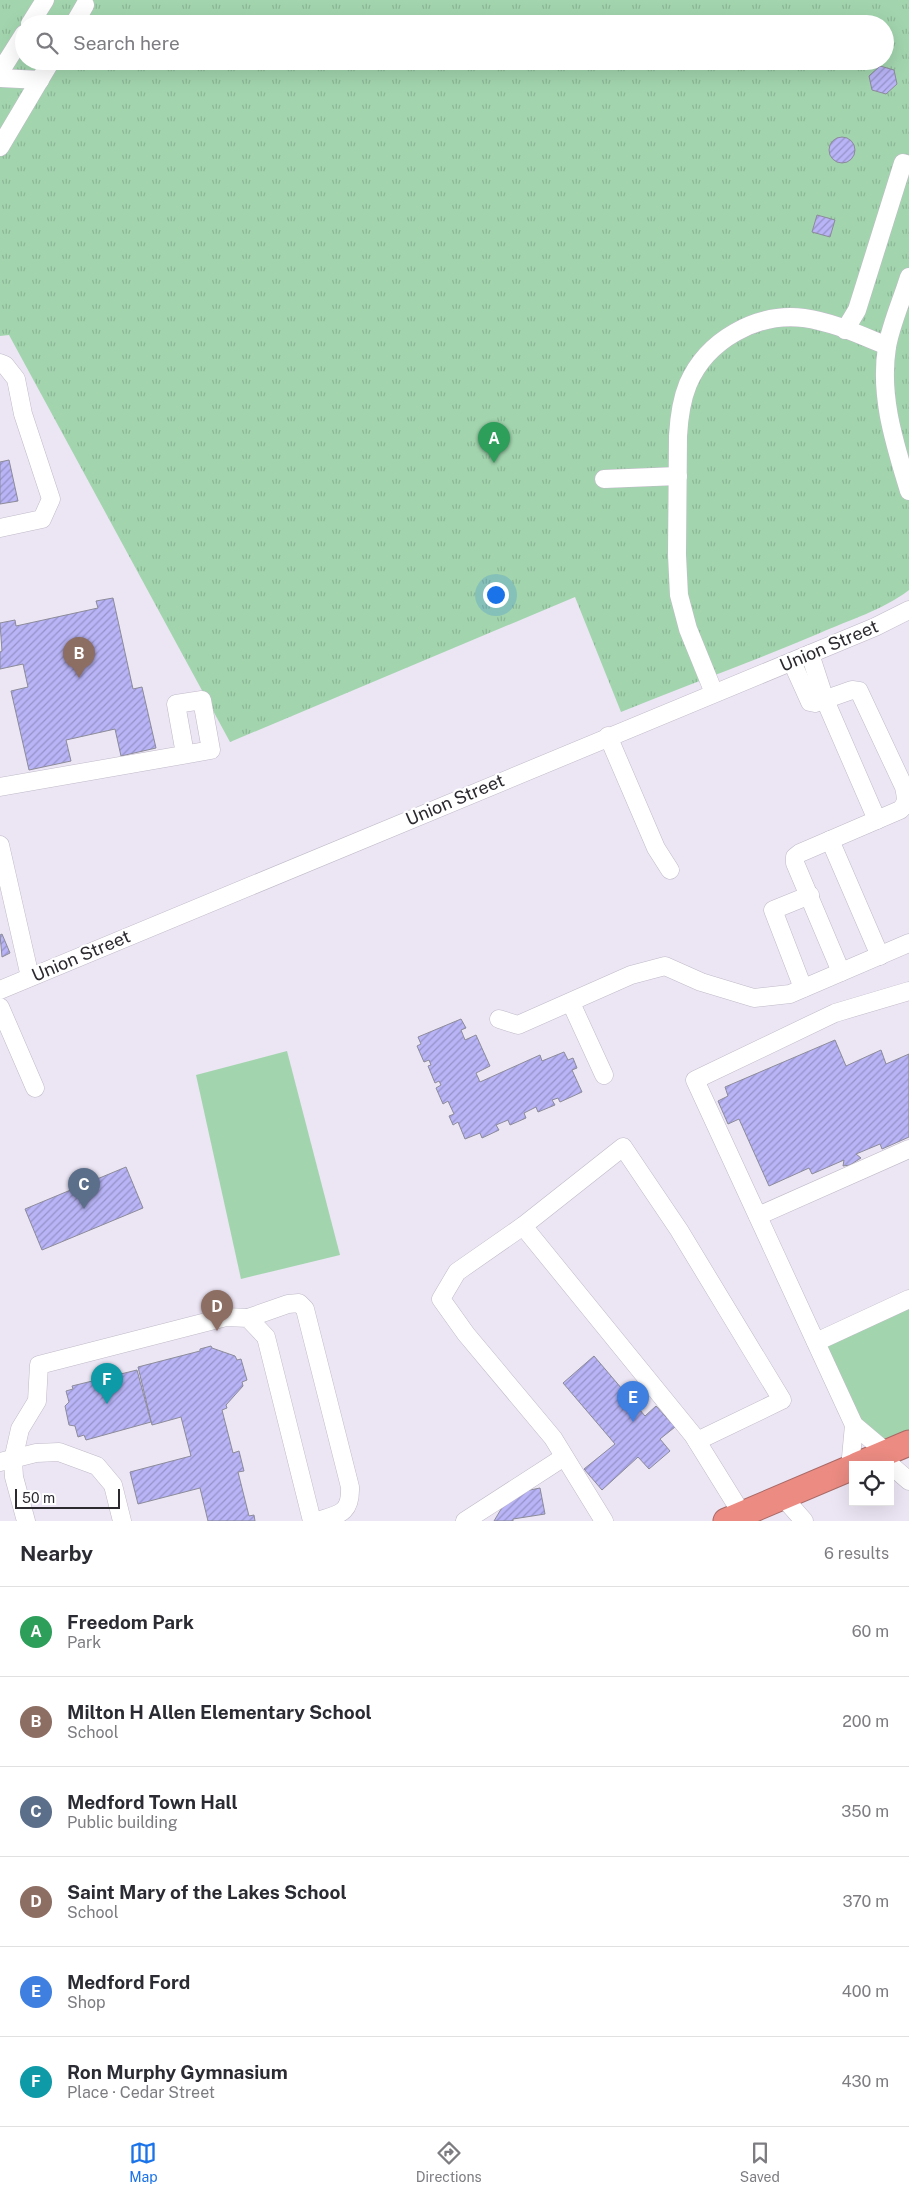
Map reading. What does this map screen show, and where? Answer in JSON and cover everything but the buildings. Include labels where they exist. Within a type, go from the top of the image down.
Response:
[{"type":"highway","points":[[865,1461],[909,1443]]},
{"type":"highway","points":[[734,1518],[849,1468]]},
{"type":"street","points":[[36,15],[45,0]]},
{"type":"street","points":[[79,15],[85,5]]},
{"type":"street","points":[[0,72],[15,48]]},
{"type":"street","points":[[0,147],[8,119],[40,80],[46,70]]},
{"type":"street","points":[[0,78],[40,80]]},
{"type":"street","points":[[845,330],[857,310],[903,163],[909,165]]},
{"type":"street","points":[[909,277],[887,346],[885,394],[892,436],[909,490]]},
{"type":"street","points":[[714,693],[688,629],[679,595],[678,436],[683,399],[695,371],[716,346],[743,327],[774,318],[803,318],[845,330],[887,346]]},
{"type":"street","points":[[0,363],[5,365],[16,379],[23,414],[42,465],[51,499],[42,519],[0,528]]},
{"type":"street","points":[[604,479],[678,476]]},
{"type":"street","name":"Union Street","points":[[0,990],[608,736],[792,662],[875,627],[909,610]]},
{"type":"street","points":[[810,654],[825,700],[877,820]]},
{"type":"street","points":[[792,662],[810,702],[814,703],[825,700],[852,690],[859,691],[904,787],[905,806],[795,857],[795,863],[841,972]]},
{"type":"street","points":[[608,736],[656,848],[670,870]]},
{"type":"street","points":[[0,787],[185,754]]},
{"type":"street","points":[[830,840],[880,956]]},
{"type":"street","points":[[0,845],[30,977]]},
{"type":"street","points":[[802,988],[773,910],[810,895]]},
{"type":"street","points":[[499,1019],[518,1025],[631,975],[665,966],[701,982],[754,998],[790,994],[909,943]]},
{"type":"street","points":[[865,1461],[854,1425],[695,1080],[835,1013],[909,991]]},
{"type":"street","points":[[571,1003],[604,1074]]},
{"type":"street","points":[[0,1007],[34,1088]]},
{"type":"street","points":[[604,1521],[553,1438],[466,1334],[441,1299],[457,1272],[523,1226],[622,1147],[679,1230],[782,1400],[698,1441]]},
{"type":"street","points":[[758,1216],[909,1149]]},
{"type":"street","points":[[523,1226],[698,1441],[734,1518]]},
{"type":"street","points":[[816,1342],[909,1300]]},
{"type":"street","points":[[26,1521],[14,1477],[7,1461],[20,1428],[36,1401],[39,1365],[226,1317],[248,1318],[288,1304],[299,1303],[304,1309],[350,1487],[350,1498],[347,1508],[341,1513],[317,1521]]},
{"type":"street","points":[[248,1318],[266,1337],[312,1521]]},
{"type":"street","points":[[854,1425],[865,1461]]},
{"type":"street","points":[[7,1461],[36,1452],[59,1452],[97,1466],[113,1485],[122,1521]]},
{"type":"street","points":[[465,1521],[564,1457]]},
{"type":"street","points":[[894,1474],[909,1481]]},
{"type":"street","points":[[783,1497],[804,1521]]},
{"type":"green space","points":[[0,0],[909,0],[909,590],[866,614],[621,712],[575,597],[230,742],[9,335],[0,336]]},
{"type":"green space","points":[[287,1051],[340,1255],[241,1279],[196,1075]]},
{"type":"green space","points":[[909,1299],[909,1443],[886,1452],[854,1425],[816,1342]]},
{"type":"place","name":"Freedom Park","points":[[494,463]]},
{"type":"place","name":"Milton H Allen Elementary School","points":[[79,678]]},
{"type":"place","name":"Medford Town Hall","points":[[84,1209]]},
{"type":"place","name":"Saint Mary of the Lakes School","points":[[217,1331]]},
{"type":"place","name":"Ron Murphy Gymnasium","points":[[107,1404]]},
{"type":"place","name":"Medford Ford","points":[[633,1422]]}]
